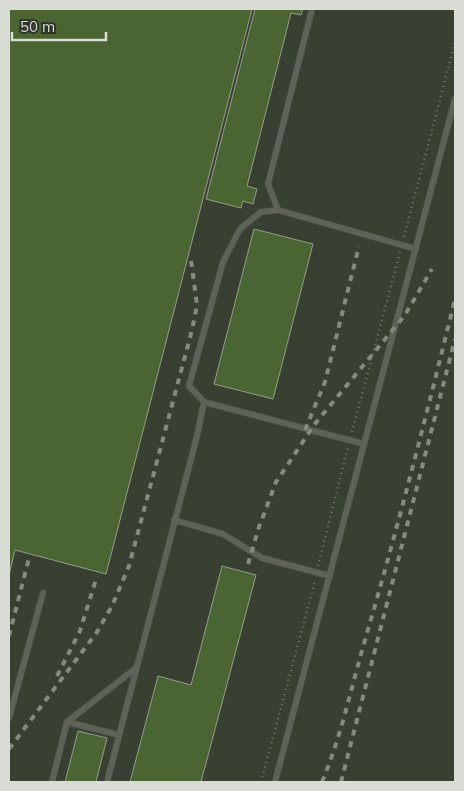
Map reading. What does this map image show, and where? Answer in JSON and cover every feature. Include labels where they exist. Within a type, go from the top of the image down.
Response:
[{"type":"lane","points":[[278,210],[268,184],[312,9]]},
{"type":"lane","points":[[275,782],[455,99]]},
{"type":"lane","points":[[364,444],[204,402],[189,386],[223,262],[240,229],[261,212],[278,210],[416,250]]},
{"type":"lane","points":[[107,782],[204,402]]},
{"type":"lane","points":[[174,520],[222,534],[262,558],[330,576]]},
{"type":"lane","points":[[9,718],[43,593]]},
{"type":"lane","points":[[52,782],[67,722],[136,668]]},
{"type":"lane","points":[[67,722],[119,736]]},
{"type":"path","points":[[262,782],[317,573],[349,441],[375,350],[455,42]]},
{"type":"shaded area","points":[[9,9],[455,9],[455,782],[9,782]]},
{"type":"building","points":[[9,9],[252,9],[106,574],[15,550],[9,575]]},
{"type":"building","points":[[255,9],[303,9],[301,15],[291,13],[247,186],[257,189],[253,204],[243,201],[241,208],[206,199]]},
{"type":"building","points":[[254,229],[313,244],[273,399],[214,384]]},
{"type":"building","points":[[222,566],[256,575],[201,782],[130,782],[158,676],[191,685]]},
{"type":"building","points":[[78,731],[107,738],[96,782],[65,782]]},
{"type":"railway","points":[[305,430],[325,382],[359,246]]},
{"type":"railway","points":[[9,749],[97,632],[112,606],[129,566],[192,330],[197,305],[191,260]]},
{"type":"railway","points":[[248,564],[259,527],[276,482],[314,425],[405,315],[432,269]]},
{"type":"railway","points":[[322,782],[340,730],[389,555],[455,299]]},
{"type":"railway","points":[[341,782],[455,339]]},
{"type":"railway","points":[[9,636],[29,558]]},
{"type":"railway","points":[[57,676],[80,631],[97,576]]}]
